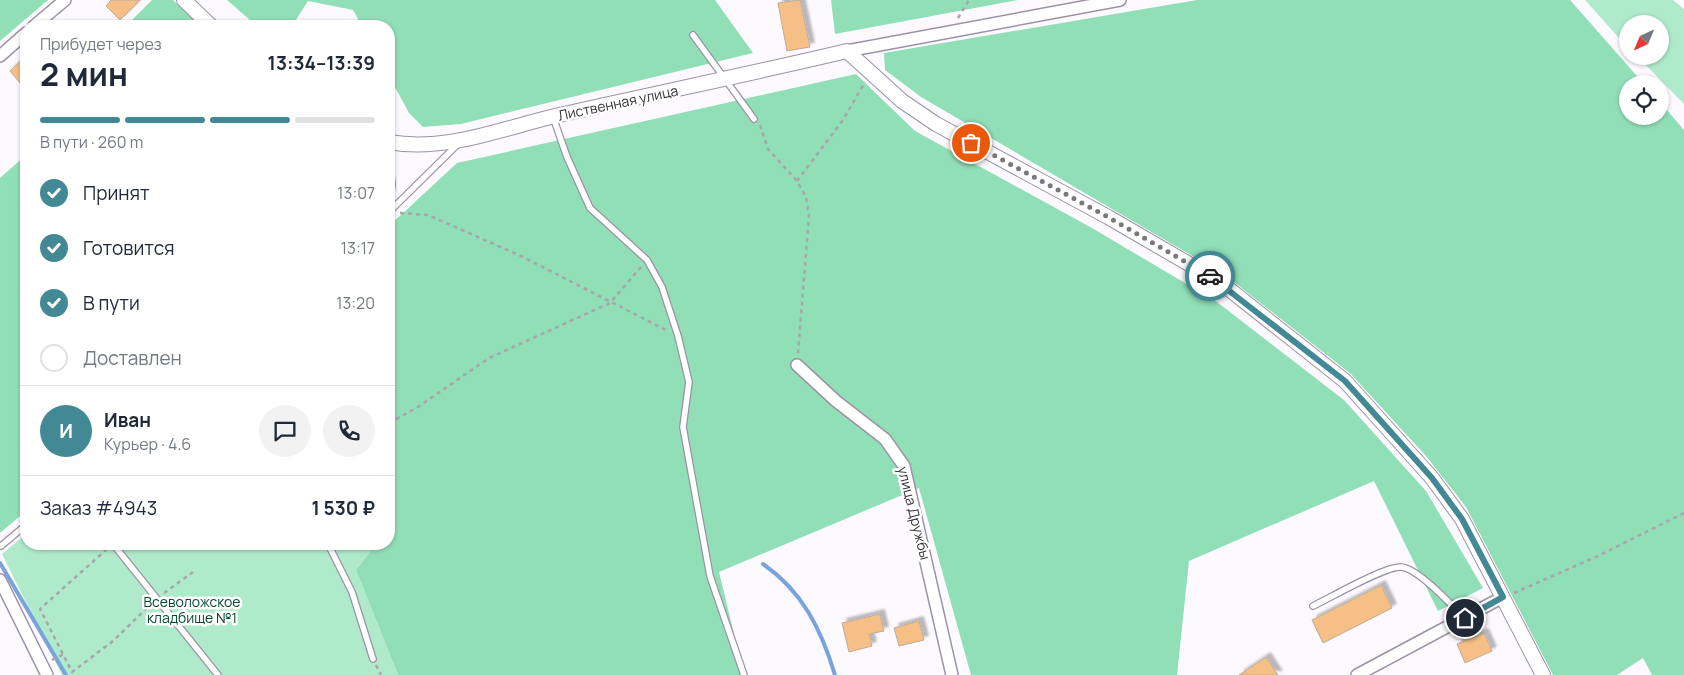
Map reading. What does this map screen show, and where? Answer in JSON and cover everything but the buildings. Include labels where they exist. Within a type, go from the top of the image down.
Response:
[{"type":"street","points":[[41,20],[65,0]]},
{"type":"street","points":[[184,0],[205,20]]},
{"type":"street","points":[[847,51],[1120,0]]},
{"type":"street","points":[[0,56],[20,38]]},
{"type":"street","points":[[847,51],[902,101],[936,124],[1108,217],[1220,282],[1345,381],[1432,478],[1462,519],[1543,675]]},
{"type":"street","name":"Лиственная улица","points":[[395,143],[411,146],[462,141],[553,117],[847,51]]},
{"type":"street","name":"улица Дружбы","points":[[797,365],[836,401],[885,439],[904,466],[952,675]]},
{"type":"street","points":[[0,580],[46,675]]},
{"type":"street","points":[[1357,675],[1503,597]]},
{"type":"lane","points":[[694,35],[724,80],[754,119]]},
{"type":"lane","points":[[553,117],[590,208],[647,260],[662,287],[678,336],[689,382],[683,427],[710,576],[744,675]]},
{"type":"lane","points":[[395,205],[462,141]]},
{"type":"lane","points":[[1,546],[20,530]]},
{"type":"lane","points":[[117,550],[218,675]]},
{"type":"lane","points":[[331,550],[352,592],[374,659]]},
{"type":"lane","points":[[1313,606],[1387,570],[1402,567],[1415,573],[1465,618]]},
{"type":"path","points":[[797,181],[843,120],[870,72]]},
{"type":"path","points":[[754,119],[762,126],[768,149],[797,181],[806,197],[809,216],[797,365]]},
{"type":"path","points":[[399,213],[428,215],[521,256],[678,336]]},
{"type":"path","points":[[395,420],[418,407],[490,358],[610,302],[647,260]]},
{"type":"path","points":[[1503,597],[1521,591],[1600,555],[1684,513]]},
{"type":"path","points":[[105,550],[40,609],[72,672],[113,641],[157,598],[193,572]]},
{"type":"path","points":[[56,658],[64,654]]},
{"type":"green space","points":[[0,0],[48,0],[25,20],[20,20],[20,24],[0,41]]},
{"type":"green space","points":[[152,0],[173,0],[195,20],[132,20]]},
{"type":"green space","points":[[227,0],[715,0],[753,53],[461,124],[423,127],[409,113],[395,87],[395,20],[359,20],[353,10],[308,1],[296,20],[250,20]]},
{"type":"green space","points":[[831,0],[1018,0],[835,34]]},
{"type":"green space","points":[[1197,0],[1570,0],[1619,56],[1619,65],[1627,65],[1636,75],[1619,75],[1619,125],[1669,125],[1669,112],[1684,130],[1684,675],[1652,675],[1643,658],[1617,675],[1553,675],[1466,507],[1426,456],[1351,374],[1225,275],[921,97],[885,70],[884,53]]},
{"type":"green space","points":[[1585,0],[1673,0],[1684,9],[1684,104],[1669,89],[1669,75],[1656,75],[1646,65],[1669,65],[1669,15],[1619,15],[1619,38]]},
{"type":"green space","points":[[856,74],[915,131],[1092,228],[1217,302],[1344,400],[1426,491],[1483,588],[1438,611],[1374,481],[1189,561],[1177,675],[971,675],[919,488],[719,572],[744,675],[398,675],[356,570],[371,550],[395,550],[395,220],[457,163]]},
{"type":"green space","points":[[20,160],[20,516],[0,533],[0,178]]},
{"type":"green space","name":"Всеволожское кладбище №1","points":[[20,539],[20,550],[371,550],[356,570],[398,675],[62,675],[2,554]]},
{"type":"waterway","points":[[0,563],[66,675]]},
{"type":"waterway","points":[[763,564],[777,575],[800,599],[817,627],[835,675]]},
{"type":"way so far","points":[[971,143],[1108,217],[1210,276]]},
{"type":"route","points":[[1210,276],[1345,381],[1432,478],[1462,519],[1503,597],[1465,618]]}]
